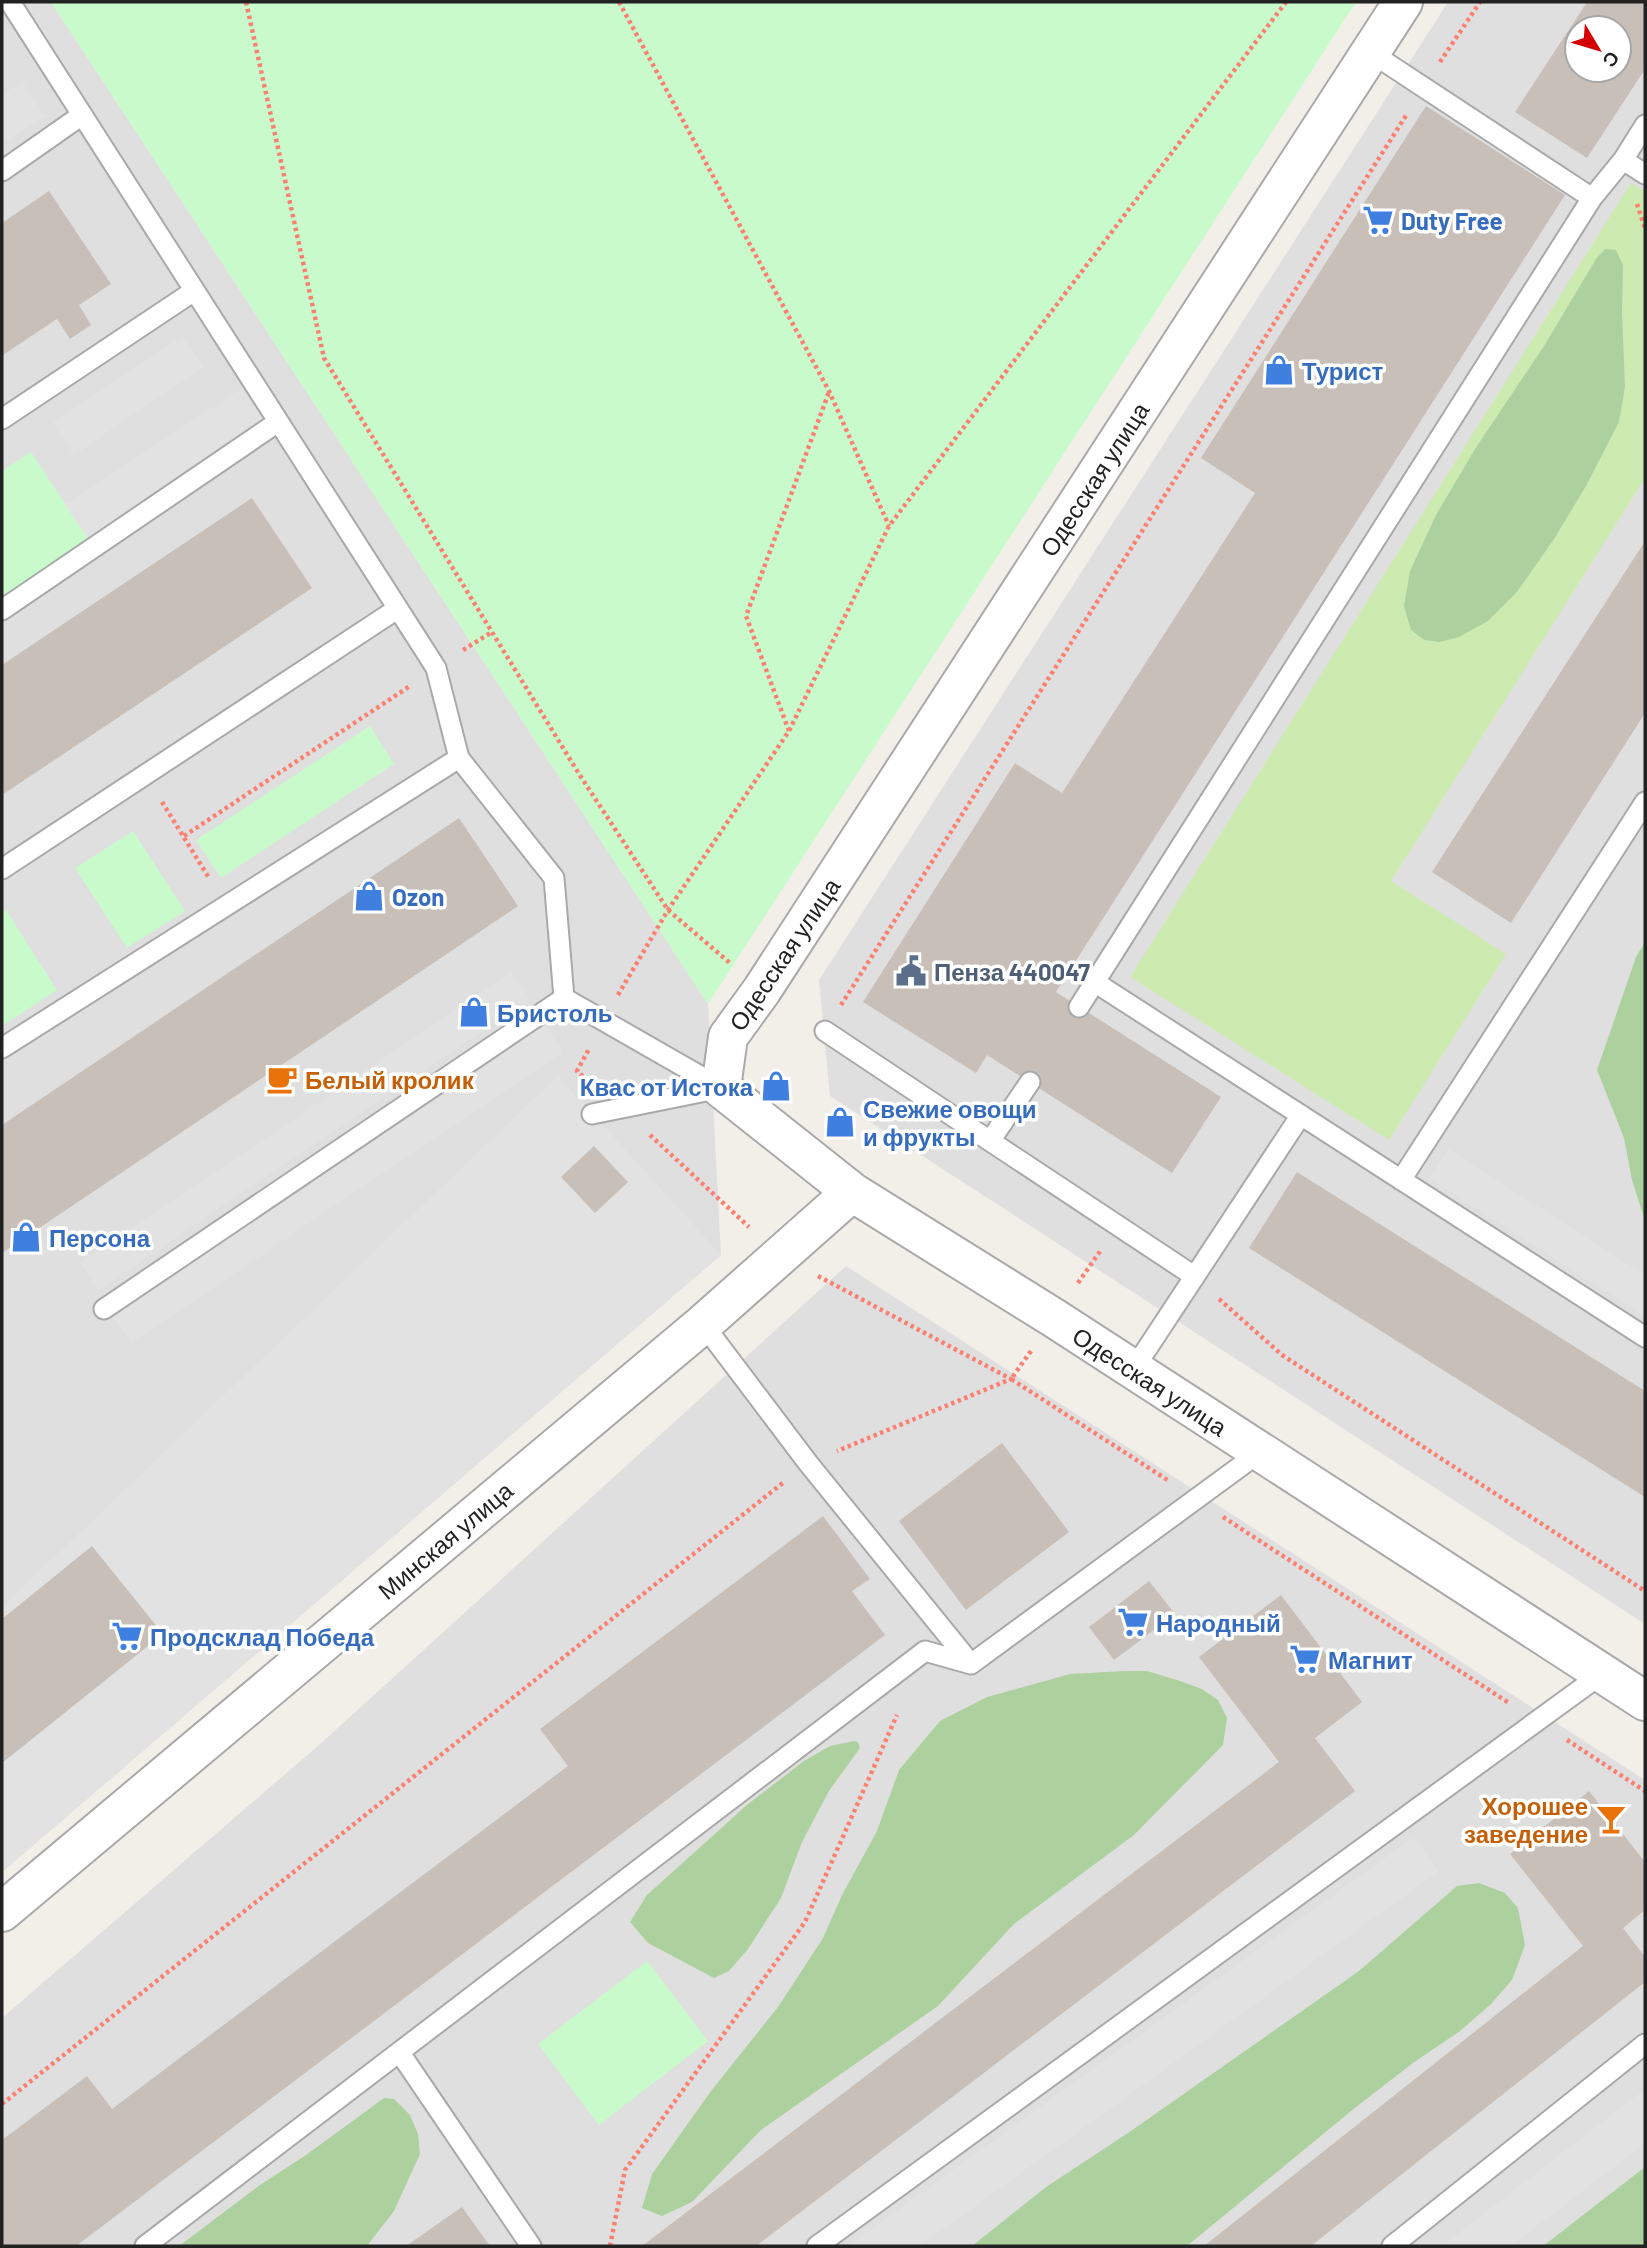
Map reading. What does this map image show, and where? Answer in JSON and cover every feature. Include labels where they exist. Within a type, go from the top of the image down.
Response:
[{"type":"street","name":"Одесская улица","points":[[1403,2],[762,990],[728,1037],[721,1088],[852,1192],[1054,1318],[1645,1701]]},
{"type":"street","name":"Минская улица","points":[[2,1912],[703,1324],[852,1192]]},
{"type":"lane","points":[[10,2],[436,668],[459,758],[554,878],[564,998]]},
{"type":"lane","points":[[1370,52],[1592,198]]},
{"type":"lane","points":[[2,171],[82,115]]},
{"type":"lane","points":[[1079,1007],[1592,198],[1623,160],[1645,125]]},
{"type":"lane","points":[[1623,160],[1645,174]]},
{"type":"lane","points":[[2,419],[194,291]]},
{"type":"lane","points":[[2,610],[278,422]]},
{"type":"lane","points":[[2,869],[397,609]]},
{"type":"lane","points":[[2,1048],[459,758]]},
{"type":"lane","points":[[1401,1180],[1645,802]]},
{"type":"lane","points":[[1096,984],[1645,1337]]},
{"type":"lane","points":[[564,998],[721,1088]]},
{"type":"lane","points":[[104,1309],[564,998]]},
{"type":"lane","points":[[825,1031],[1194,1276]]},
{"type":"lane","points":[[990,1141],[1030,1082]]},
{"type":"lane","points":[[592,1114],[721,1088]]},
{"type":"lane","points":[[1133,1370],[1301,1115]]},
{"type":"lane","points":[[703,1324],[808,1463],[971,1664]]},
{"type":"lane","points":[[971,1664],[1260,1452]]},
{"type":"lane","points":[[145,2246],[925,1651],[971,1664]]},
{"type":"lane","points":[[817,2246],[1603,1673]]},
{"type":"lane","points":[[1392,2246],[1645,2044]]},
{"type":"lane","points":[[400,2053],[531,2246]]},
{"type":"path","points":[[246,2],[324,358],[579,774],[667,910],[762,990]]},
{"type":"path","points":[[619,2],[829,391],[889,526]]},
{"type":"path","points":[[1286,2],[889,526],[789,731],[667,910],[577,1071],[621,1108],[780,1256],[1011,1379],[1645,1791]]},
{"type":"path","points":[[825,1031],[1424,86],[1480,2]]},
{"type":"path","points":[[789,731],[746,616],[829,391]]},
{"type":"path","points":[[184,836],[492,632]]},
{"type":"path","points":[[145,774],[227,906]]},
{"type":"path","points":[[2,2104],[808,1463],[1011,1379],[1117,1225]]},
{"type":"path","points":[[1194,1276],[1282,1355],[1645,1591]]},
{"type":"path","points":[[610,2246],[625,2170],[805,1922],[898,1712]]},
{"type":"shaded area","points":[[2,2],[51,2],[708,1004],[721,1255],[2,1872]]},
{"type":"shaded area","points":[[1448,2],[1645,2],[1645,1624],[830,1096],[819,980]]},
{"type":"shaded area","points":[[22,81],[45,116],[2,144],[2,95]]},
{"type":"shaded area","points":[[182,336],[204,367],[74,455],[53,423]]},
{"type":"shaded area","points":[[242,388],[265,423],[89,540],[65,505]]},
{"type":"shaded area","points":[[512,972],[530,999],[98,1290],[80,1263]]},
{"type":"shaded area","points":[[545,1025],[563,1052],[131,1343],[113,1316]]},
{"type":"shaded area","points":[[558,1076],[721,1255],[2,1872],[2,1607]]},
{"type":"shaded area","points":[[1448,1149],[1645,1275],[1645,1317],[1429,1178]]},
{"type":"shaded area","points":[[846,1266],[1645,1780],[1645,2246],[2,2246],[2,2018],[319,1745]]},
{"type":"shaded area","points":[[1414,1837],[1439,1871],[920,2246],[848,2246]]},
{"type":"shaded area","points":[[1645,2089],[1645,2143],[1511,2246],[1442,2246]]},
{"type":"green space","points":[[51,2],[1356,2],[708,1004]]},
{"type":"green space","points":[[1631,183],[1645,192],[1645,478],[1391,881],[1506,954],[1389,1140],[1130,977]]},
{"type":"green space","points":[[1605,249],[1616,250],[1623,265],[1625,387],[1619,422],[1586,486],[1517,592],[1488,621],[1459,637],[1440,642],[1424,640],[1411,630],[1404,606],[1410,571],[1436,515],[1475,449]]},
{"type":"green space","points":[[31,452],[89,540],[2,598],[2,471]]},
{"type":"green space","points":[[370,726],[394,764],[221,878],[196,840]]},
{"type":"green space","points":[[133,831],[185,911],[127,948],[75,868]]},
{"type":"green space","points":[[6,910],[57,990],[2,1026],[2,912]]},
{"type":"green space","points":[[1645,942],[1645,1221],[1632,1180],[1624,1138],[1597,1070],[1636,957]]},
{"type":"green space","points":[[1147,1671],[1180,1681],[1202,1689],[1218,1700],[1227,1718],[1223,1745],[1134,1835],[1014,1924],[938,2006],[761,2130],[692,2202],[662,2216],[642,2208],[652,2174],[711,2091],[778,2007],[823,1938],[842,1895],[877,1831],[899,1770],[940,1721],[987,1697],[1070,1674]]},
{"type":"green space","points":[[858,1742],[860,1748],[829,1791],[802,1842],[781,1898],[748,1949],[729,1971],[714,1978],[648,1943],[630,1922],[647,1895],[748,1804],[804,1761],[830,1746]]},
{"type":"green space","points":[[1479,1883],[1505,1893],[1518,1908],[1525,1945],[1512,1980],[1491,2004],[1460,2031],[1356,2107],[1187,2246],[972,2246],[1046,2187],[1128,2133],[1359,1971],[1457,1886]]},
{"type":"green space","points":[[647,1961],[708,2041],[599,2125],[538,2044]]},
{"type":"green space","points":[[384,2098],[394,2099],[410,2115],[418,2134],[420,2154],[394,2211],[367,2246],[179,2246],[260,2185]]},
{"type":"green space","points":[[1645,2167],[1645,2246],[1543,2246],[1547,2243]]},
{"type":"building","points":[[1587,2],[1645,2],[1645,69],[1587,158],[1515,112],[1563,39],[1563,84],[1633,84],[1633,14],[1579,14]]},
{"type":"building","points":[[1426,106],[1565,195],[1056,992],[1221,1097],[1172,1173],[987,1055],[976,1073],[863,1002],[1015,763],[1062,793],[1255,493],[1201,458]]},
{"type":"building","points":[[49,191],[111,284],[79,305],[91,325],[70,339],[57,319],[3,355],[2,223]]},
{"type":"building","points":[[252,498],[312,588],[2,795],[2,665]]},
{"type":"building","points":[[1645,541],[1645,713],[1511,923],[1432,872]]},
{"type":"building","points":[[459,818],[518,906],[2,1253],[2,1125]]},
{"type":"building","points":[[594,1146],[628,1182],[595,1213],[561,1177]]},
{"type":"building","points":[[1297,1172],[1645,1391],[1645,1497],[1249,1248]]},
{"type":"building","points":[[1002,1443],[1069,1532],[966,1610],[899,1521]]},
{"type":"building","points":[[823,1516],[870,1579],[852,1591],[885,1635],[76,2246],[2,2246],[2,2140],[87,2076],[112,2109],[568,1766],[540,1729]]},
{"type":"building","points":[[92,1546],[163,1634],[2,1763],[2,1619]]},
{"type":"building","points":[[1149,1581],[1175,1614],[1114,1660],[1089,1627]]},
{"type":"building","points":[[1281,1595],[1362,1702],[1315,1738],[1355,1791],[756,2246],[642,2246],[1279,1762],[1199,1657]]},
{"type":"building","points":[[1589,1791],[1645,1862],[1645,1910],[1623,1928],[1645,1957],[1645,1982],[1311,2246],[1204,2246],[1583,1946],[1510,1854]]},
{"type":"building","points":[[462,2207],[490,2246],[406,2246]]},
{"type":"place","name":"Duty Free","points":[[1378,220]]},
{"type":"place","name":"Турист","points":[[1279,370]]},
{"type":"place","name":"Ozon","points":[[369,896]]},
{"type":"place","name":"Пенза 440047","points":[[911,971]]},
{"type":"place","name":"Бристоль","points":[[474,1012]]},
{"type":"place","name":"Белый кролик","points":[[282,1079]]},
{"type":"place","name":"Квас от Истока","points":[[776,1086]]},
{"type":"place","name":"Свежие овощи и фрукты","points":[[840,1122]]},
{"type":"place","name":"Персона","points":[[26,1237]]},
{"type":"place","name":"Народный","points":[[1133,1622]]},
{"type":"place","name":"Продсклад Победа","points":[[127,1636]]},
{"type":"place","name":"Магнит","points":[[1305,1659]]},
{"type":"place","name":"Хорошее заведение","points":[[1611,1819]]}]
